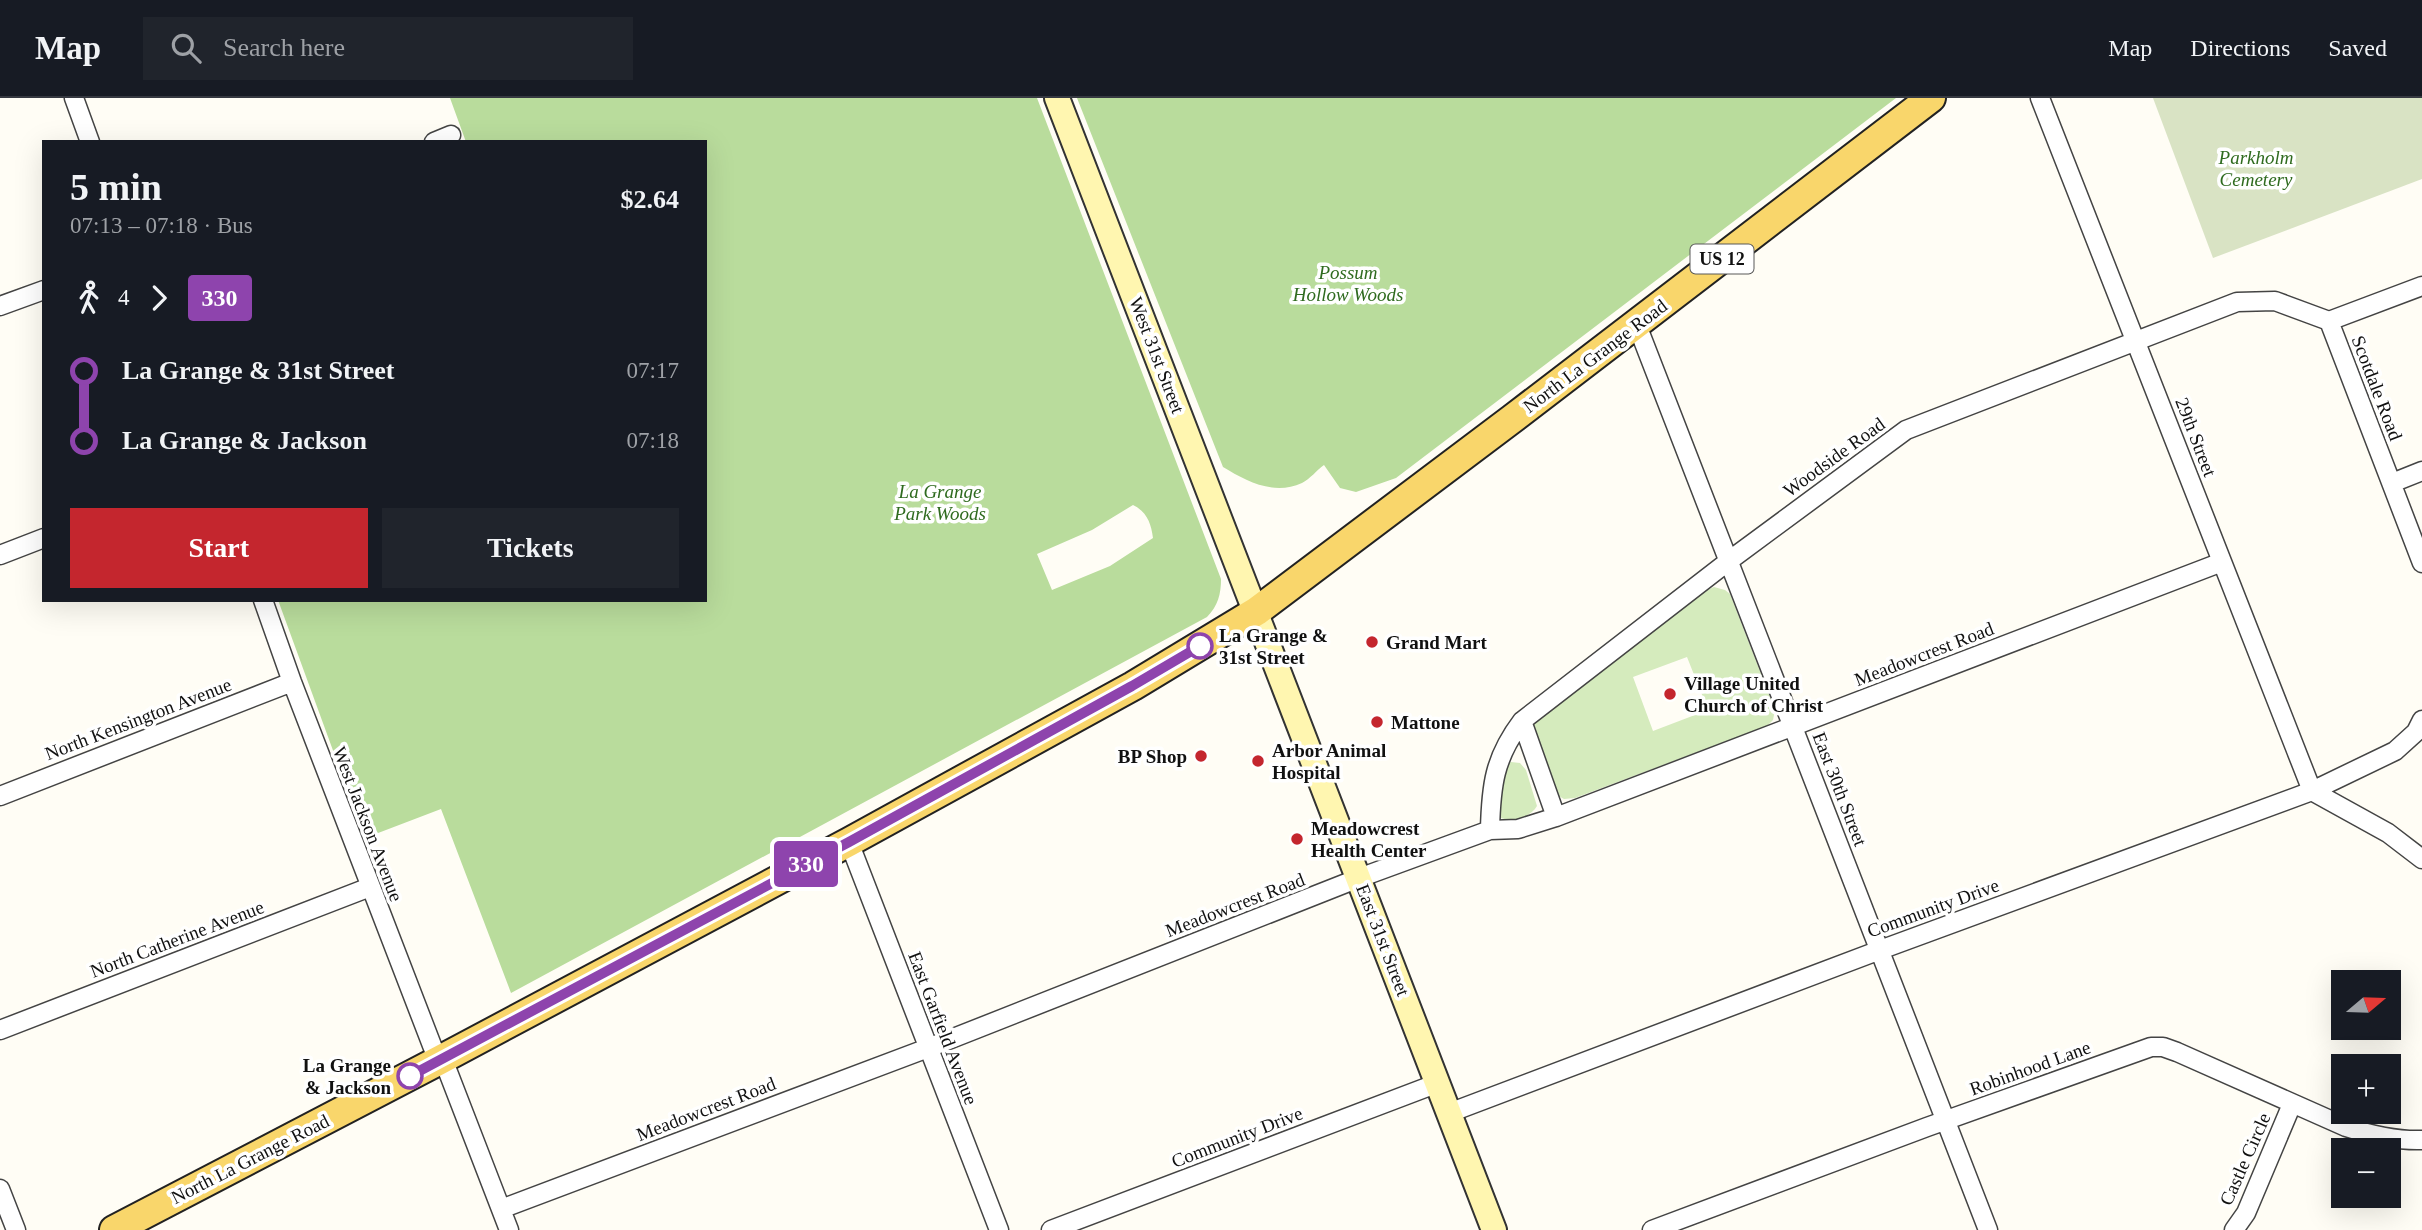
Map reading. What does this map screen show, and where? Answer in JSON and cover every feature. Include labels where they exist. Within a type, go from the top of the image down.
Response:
[{"type":"main road","name":"West 31st Street","points":[[1057,98],[1257,611]]},
{"type":"main road","name":"North La Grange Road","points":[[114,1230],[441,1060],[849,842],[1161,669],[1257,611],[1637,325],[1931,98]]},
{"type":"main road","name":"East 31st Street","points":[[1257,611],[1494,1230]]},
{"type":"street","points":[[74,98],[89,140]]},
{"type":"street","name":"29th Street","points":[[2040,98],[2312,791]]},
{"type":"street","name":"Scotdale Road","points":[[2422,286],[2329,321],[2422,563]]},
{"type":"street","points":[[0,306],[42,291]]},
{"type":"street","name":"Woodside Road","points":[[1490,830],[1491,790],[1495,770],[1510,737],[1522,721],[1730,560],[1906,430],[2237,302],[2275,301],[2329,321]]},
{"type":"street","name":"East 30th Street","points":[[1637,325],[1988,1230]]},
{"type":"street","points":[[2392,483],[2422,471]]},
{"type":"street","points":[[0,555],[42,539]]},
{"type":"street","name":"Meadowcrest Road","points":[[501,1209],[928,1048],[1359,878],[1490,830],[1518,829],[1556,817],[2222,562]]},
{"type":"street","name":"West Jackson Avenue","points":[[264,602],[370,887],[509,1230]]},
{"type":"street","name":"North Kensington Avenue","points":[[0,796],[292,682]]},
{"type":"street","name":"Community Drive","points":[[1449,1113],[2312,791],[2395,751],[2416,732],[2422,720]]},
{"type":"street","points":[[1522,721],[1556,817]]},
{"type":"street","points":[[2312,791],[2388,834],[2422,859]]},
{"type":"street","name":"East Garfield Avenue","points":[[849,842],[999,1230]]},
{"type":"street","name":"North Catherine Avenue","points":[[0,1030],[370,887]]},
{"type":"street","name":"Robinhood Lane","points":[[1652,1230],[2151,1047],[2163,1047],[2177,1052],[2346,1127],[2375,1136],[2407,1141],[2422,1140]]},
{"type":"street","name":"Community Drive","points":[[1051,1230],[1438,1083]]},
{"type":"street","name":"Castle Circle","points":[[2234,1230],[2246,1213],[2292,1104]]},
{"type":"street","points":[[0,1189],[16,1230]]},
{"type":"green space","name":"La Grange Park Woods","points":[[450,98],[1037,98],[1221,579],[1216,604],[1207,617],[511,993],[441,809],[365,838],[279,602],[707,602],[707,140],[465,140]],"holes":[[[1133,505],[1148,518],[1153,538],[1110,566],[1052,590],[1037,554],[1092,530]]]},
{"type":"green space","name":"Possum Hollow Woods","points":[[1077,98],[1896,98],[1396,478],[1356,492],[1340,488],[1324,465],[1302,483],[1281,488],[1251,482],[1223,467]]},
{"type":"green space","name":"Parkholm Cemetery","points":[[2153,98],[2422,98],[2422,179],[2213,258]]},
{"type":"green space","points":[[1714,587],[1730,594],[1775,710],[1773,720],[1767,726],[1575,798],[1564,799],[1557,795],[1532,728],[1533,724],[1705,591]],"holes":[[[1687,657],[1708,710],[1653,731],[1633,677]]]},
{"type":"green space","points":[[1520,763],[1526,770],[1537,806],[1525,816],[1509,820],[1499,817],[1495,805],[1507,764]]},
{"type":"bus line","name":"330","points":[[410,1076],[849,842],[1200,646]]},
{"type":"place","name":"Grand Mart","points":[[1372,642]]},
{"type":"place","name":"La Grange & 31st Street","points":[[1200,646]]},
{"type":"place","name":"Village United Church of Christ","points":[[1670,694]]},
{"type":"place","name":"Mattone","points":[[1377,722]]},
{"type":"place","name":"BP Shop","points":[[1201,756]]},
{"type":"place","name":"Arbor Animal Hospital","points":[[1258,761]]},
{"type":"place","name":"Meadowcrest Health Center","points":[[1297,839]]},
{"type":"place","name":"La Grange & Jackson","points":[[410,1076]]}]
